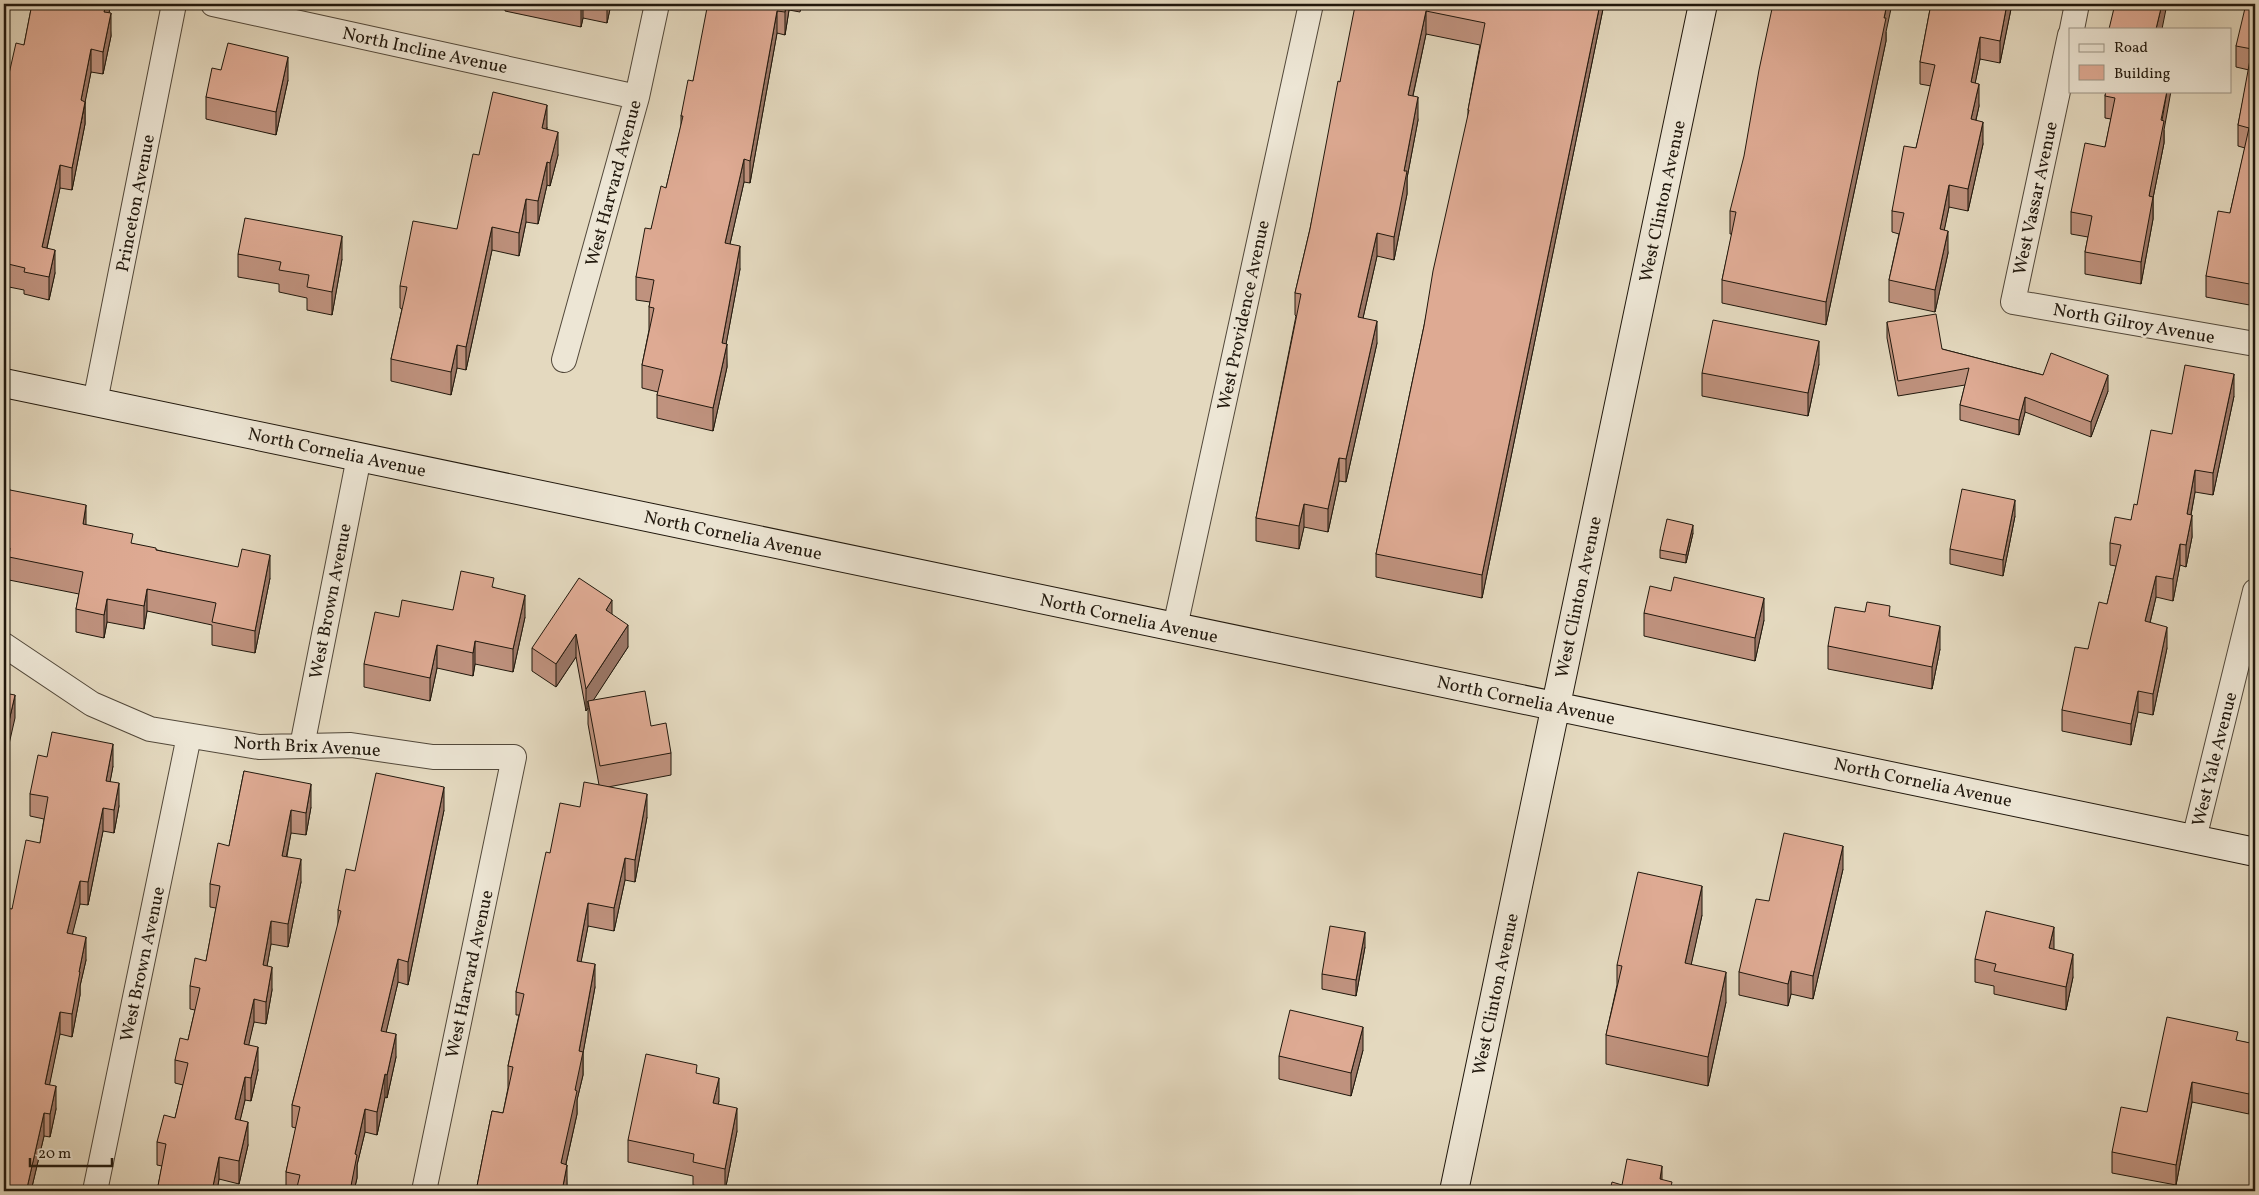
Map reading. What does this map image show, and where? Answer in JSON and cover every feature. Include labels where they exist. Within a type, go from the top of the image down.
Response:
[{"type":"street","name":"Princeton Avenue","points":[[95,402],[174,4]]},
{"type":"street","name":"North Incline Avenue","points":[[213,4],[637,97]]},
{"type":"street","name":"West Harvard Avenue","points":[[564,360],[637,97],[657,4]]},
{"type":"street","name":"West Providence Avenue","points":[[1175,627],[1311,4]]},
{"type":"street","name":"West Clinton Avenue","points":[[1454,1191],[1703,4]]},
{"type":"street","points":[[2072,28],[2077,4]]},
{"type":"street","name":"West Vassar Avenue","points":[[2012,302],[2069,41]]},
{"type":"street","name":"North Gilroy Avenue","points":[[2012,302],[2255,344]]},
{"type":"street","name":"North Cornelia Avenue","points":[[4,383],[2255,852]]},
{"type":"street","name":"West Brown Avenue","points":[[302,746],[359,457]]},
{"type":"street","name":"West Yale Avenue","points":[[2194,839],[2255,591]]},
{"type":"street","name":"North Brix Avenue","points":[[4,645],[92,704],[150,729],[259,748],[351,745],[433,757],[514,757]]},
{"type":"street","name":"West Brown Avenue","points":[[95,1191],[189,736]]},
{"type":"street","name":"West Harvard Avenue","points":[[424,1191],[514,757]]},
{"type":"building","points":[[32,4],[106,4],[104,12],[111,13],[103,52],[91,49],[81,100],[85,102],[72,168],[60,165],[42,247],[55,250],[49,277],[24,272],[25,268],[4,263],[4,96],[16,43],[24,45]]},
{"type":"building","points":[[712,4],[786,4],[785,12],[777,11],[750,161],[744,159],[725,243],[740,246],[722,343],[727,344],[713,408],[657,395],[663,370],[642,365],[654,308],[649,307],[654,280],[636,277],[645,228],[651,229],[661,186],[666,188],[683,116],[681,116],[688,80],[693,81],[707,8],[711,8]]},
{"type":"building","points":[[1365,4],[1600,4],[1482,575],[1376,554],[1424,326],[1433,271],[1469,110],[1485,23],[1426,11],[1408,95],[1418,97],[1404,171],[1407,171],[1394,237],[1377,233],[1358,317],[1377,321],[1346,459],[1339,458],[1328,509],[1304,504],[1299,526],[1256,518],[1301,294],[1295,293],[1310,229],[1338,81],[1340,82],[1355,6],[1364,8]]},
{"type":"building","points":[[1773,4],[1887,4],[1884,18],[1886,18],[1826,302],[1722,280],[1736,212],[1730,211],[1744,156]]},
{"type":"building","points":[[1931,4],[2007,4],[2000,41],[1980,37],[1971,82],[1979,84],[1971,119],[1983,122],[1968,189],[1949,185],[1940,229],[1948,231],[1935,290],[1889,280],[1904,213],[1892,211],[1904,146],[1916,148],[1935,65],[1920,62]]},
{"type":"building","points":[[2115,4],[2162,4],[2156,28],[2109,28]]},
{"type":"building","points":[[2246,4],[2255,4],[2255,285],[2206,276],[2218,211],[2230,213],[2249,128],[2238,125],[2252,49],[2236,46]]},
{"type":"building","points":[[228,43],[288,57],[276,112],[206,97],[212,68],[221,70]]},
{"type":"building","points":[[493,92],[547,105],[542,128],[558,132],[550,163],[547,162],[538,201],[526,199],[519,233],[492,227],[466,347],[457,345],[451,372],[391,359],[407,287],[400,286],[413,221],[457,229],[473,154],[479,155]]},
{"type":"building","points":[[2106,92],[2167,92],[2161,120],[2164,121],[2149,196],[2153,197],[2141,262],[2085,252],[2092,216],[2071,212],[2085,143],[2105,147],[2115,98],[2105,96]]},
{"type":"building","points":[[245,218],[342,236],[332,292],[307,287],[309,275],[279,270],[281,262],[238,254]]},
{"type":"building","points":[[1936,314],[1942,349],[2043,375],[2051,353],[2108,375],[2091,422],[2025,397],[2019,420],[1960,405],[1969,368],[1898,381],[1887,322]]},
{"type":"building","points":[[1713,320],[1819,341],[1808,393],[1702,373]]},
{"type":"building","points":[[2185,365],[2234,374],[2213,473],[2195,470],[2187,514],[2192,515],[2186,545],[2180,544],[2173,579],[2156,576],[2145,621],[2167,627],[2153,694],[2138,691],[2131,724],[2062,710],[2075,647],[2088,649],[2099,602],[2107,604],[2121,545],[2110,543],[2115,517],[2131,520],[2134,504],[2137,505],[2151,430],[2172,434]]},
{"type":"building","points":[[4,474],[8,475],[5,489],[86,505],[83,524],[133,534],[131,543],[238,567],[242,549],[270,555],[255,631],[212,622],[216,603],[147,589],[144,606],[107,599],[104,615],[76,609],[83,572],[9,557],[10,548],[4,547]]},
{"type":"building","points":[[1962,489],[2015,500],[2003,560],[1950,549]]},
{"type":"building","points":[[1667,519],[1693,525],[1686,555],[1660,550]]},
{"type":"building","points":[[461,571],[494,578],[492,587],[525,595],[513,649],[475,641],[473,653],[437,645],[430,678],[364,664],[375,612],[399,617],[402,600],[453,610]]},
{"type":"building","points":[[1674,577],[1764,598],[1755,638],[1644,613],[1650,586],[1671,591]]},
{"type":"building","points":[[579,578],[612,600],[606,610],[628,625],[586,689],[576,634],[556,664],[532,648]]},
{"type":"building","points":[[1867,602],[1890,606],[1889,616],[1940,626],[1932,667],[1828,646],[1835,607],[1865,612]]},
{"type":"building","points":[[645,691],[651,726],[666,723],[671,753],[600,766],[588,701]]},
{"type":"building","points":[[4,693],[15,695],[4,743]]},
{"type":"building","points":[[52,732],[113,744],[106,781],[119,783],[114,810],[103,808],[88,882],[80,881],[67,933],[86,937],[72,1014],[60,1012],[45,1084],[56,1086],[50,1114],[44,1113],[27,1188],[20,1186],[19,1191],[4,1191],[4,920],[6,908],[12,909],[26,840],[40,843],[48,797],[30,794],[38,755],[47,757]]},
{"type":"building","points":[[244,771],[311,784],[306,813],[291,810],[282,856],[301,859],[288,924],[271,921],[263,965],[272,967],[266,1002],[254,999],[244,1044],[258,1047],[251,1078],[245,1077],[235,1119],[248,1122],[239,1161],[219,1157],[212,1191],[157,1191],[166,1144],[157,1142],[164,1115],[175,1118],[188,1063],[175,1060],[180,1038],[188,1040],[200,988],[190,986],[195,958],[206,961],[220,886],[210,884],[218,843],[229,846]]},
{"type":"building","points":[[376,773],[444,787],[408,962],[398,959],[381,1031],[396,1034],[387,1075],[385,1074],[377,1112],[365,1109],[355,1154],[357,1155],[350,1191],[296,1191],[300,1175],[286,1172],[300,1107],[292,1105],[341,911],[338,910],[346,869],[355,871]]},
{"type":"building","points":[[584,782],[647,794],[635,860],[625,858],[614,908],[588,903],[577,961],[595,964],[579,1051],[583,1052],[575,1090],[577,1091],[561,1163],[567,1165],[562,1191],[476,1191],[492,1111],[503,1113],[513,1067],[508,1066],[524,994],[516,992],[546,852],[550,853],[560,803],[580,807]]},
{"type":"building","points":[[1784,833],[1843,846],[1813,976],[1791,971],[1788,984],[1739,972],[1756,899],[1769,901]]},
{"type":"building","points":[[1638,872],[1702,886],[1685,963],[1726,972],[1708,1057],[1606,1035],[1622,966],[1617,965]]},
{"type":"building","points":[[1986,911],[2054,927],[2049,948],[2073,954],[2066,987],[1994,971],[1996,964],[1975,959]]},
{"type":"building","points":[[1330,926],[1365,932],[1356,980],[1322,974]]},
{"type":"building","points":[[1290,1010],[1363,1027],[1351,1073],[1279,1056]]},
{"type":"building","points":[[2167,1017],[2238,1032],[2236,1040],[2255,1044],[2255,1065],[2249,1094],[2192,1082],[2176,1165],[2112,1152],[2121,1107],[2147,1112]]},
{"type":"building","points":[[646,1054],[697,1065],[696,1073],[719,1078],[713,1103],[737,1108],[725,1169],[693,1162],[694,1154],[628,1140]]},
{"type":"building","points":[[1627,1159],[1662,1166],[1660,1179],[1672,1182],[1670,1191],[1610,1191],[1612,1182],[1622,1185]]}]
